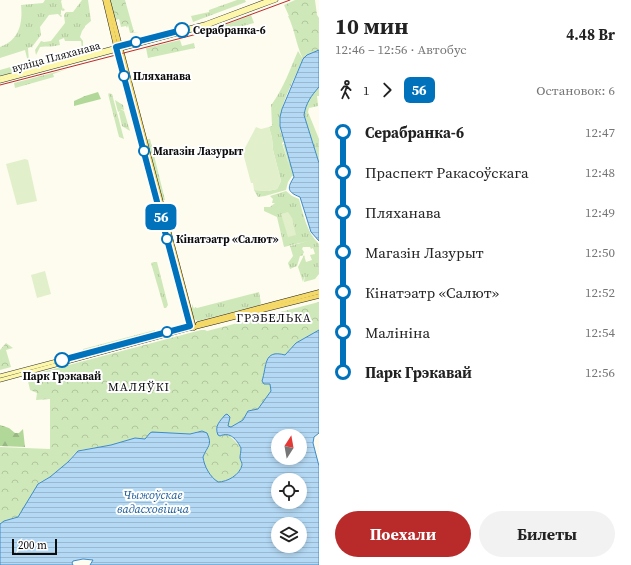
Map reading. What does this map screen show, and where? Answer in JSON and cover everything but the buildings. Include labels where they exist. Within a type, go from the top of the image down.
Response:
[{"type":"main road","points":[[105,0],[192,327]]},
{"type":"main road","points":[[108,0],[118,40],[118,48]]},
{"type":"main road","name":"вуліца Пляханава","points":[[0,78],[206,26],[269,0]]},
{"type":"main road","name":"вуліца Пляханава","points":[[0,81],[131,43],[205,24],[276,0]]},
{"type":"main road","points":[[118,40],[124,44],[131,43]]},
{"type":"main road","points":[[0,376],[192,327],[319,292]]},
{"type":"main road","points":[[264,308],[319,296]]},
{"type":"main road","points":[[0,380],[192,327]]},
{"type":"green space","points":[[45,0],[62,0],[63,10],[63,8],[65,10],[63,11],[61,10],[61,17],[58,14],[49,15],[40,27],[41,35],[32,47],[33,48],[28,48],[29,62],[35,61],[37,63],[93,49],[94,51],[0,76],[0,70],[28,62],[25,50],[0,58],[0,47],[16,36],[21,19],[21,5],[43,3]]},
{"type":"green space","points":[[82,0],[88,0],[91,21],[85,26],[80,37],[83,41],[83,49],[81,41],[65,41],[64,38],[59,40],[60,45],[40,47],[36,55],[35,50],[41,41],[51,41],[65,23],[64,15],[66,12],[73,12]]},
{"type":"green space","points":[[109,0],[125,0],[134,32],[138,32],[130,33],[128,25],[127,28],[126,26],[121,27],[119,19],[115,20]]},
{"type":"green space","points":[[237,0],[245,0],[246,2],[193,22],[191,16],[209,12],[209,10]]},
{"type":"green space","points":[[295,0],[315,0],[317,15],[319,18],[319,50],[307,55],[303,59],[284,5]]},
{"type":"green space","points":[[251,15],[254,23],[208,35],[207,33],[196,36]]},
{"type":"green space","points":[[180,40],[182,46],[194,43],[195,48],[148,58],[146,48]]},
{"type":"green space","points":[[298,51],[303,59],[284,102],[280,120],[280,129],[284,142],[282,143],[291,171],[283,144],[285,144],[294,176],[292,176],[288,182],[286,190],[258,197],[254,190],[268,191],[277,189],[281,181],[269,127],[272,126],[271,104],[283,85]]},
{"type":"green space","points":[[67,69],[53,74],[54,77],[15,88],[14,83]]},
{"type":"green space","points":[[319,87],[319,96],[317,96],[318,106],[309,108],[308,112],[319,139],[319,163],[304,115],[309,100]]},
{"type":"green space","points":[[98,92],[101,99],[74,106],[74,101]]},
{"type":"green space","points":[[108,93],[112,94],[124,139],[119,137],[108,94],[110,95]]},
{"type":"green space","points":[[115,100],[123,105],[124,110],[120,109],[124,111],[130,131],[122,126],[119,113],[120,111],[118,112]]},
{"type":"green space","points":[[256,127],[261,129],[269,127],[281,181],[277,189],[268,191],[254,190],[253,183],[251,183],[242,149],[245,148]]},
{"type":"green space","points":[[146,139],[150,139],[165,200],[162,200]]},
{"type":"green space","points":[[25,159],[28,160],[37,201],[17,205],[6,164]]},
{"type":"green space","points":[[286,191],[299,199],[308,229],[319,244],[319,274],[315,279],[304,282],[305,274],[303,282],[298,267],[304,255],[306,262],[312,260],[310,255],[315,254],[313,248],[303,247],[302,249],[304,252],[302,256],[300,256],[297,266],[290,269],[288,263],[293,256],[290,246],[308,241],[284,247],[277,217],[264,211],[264,207],[270,207],[275,203],[272,203],[273,199],[270,196]]},
{"type":"green space","points":[[288,212],[292,218],[296,235],[288,237],[281,214]]},
{"type":"green space","points":[[157,262],[168,305],[166,308],[164,308],[151,263]]},
{"type":"green space","points":[[45,271],[51,294],[37,298],[31,275]]},
{"type":"green space","points":[[259,292],[260,305],[198,321],[192,314],[190,304],[192,309],[192,304],[194,309],[195,307],[197,308]]},
{"type":"green space","name":"Парк Грэкавай","points":[[319,302],[319,330],[296,343],[285,355],[278,354],[269,357],[265,366],[264,384],[270,384],[271,391],[258,410],[249,410],[243,420],[231,427],[228,426],[230,417],[227,414],[218,423],[216,430],[219,436],[225,434],[229,435],[241,447],[241,467],[238,473],[232,478],[218,482],[207,470],[203,458],[210,445],[207,433],[199,431],[190,434],[152,432],[145,439],[135,438],[111,445],[81,450],[74,454],[68,462],[50,477],[40,482],[18,517],[4,521],[0,524],[0,447],[50,449],[50,399],[36,400],[37,393],[30,390],[27,376],[201,330],[207,331]]},
{"type":"green space","points":[[155,330],[155,333],[85,352],[83,351],[83,349]]},
{"type":"green space","points":[[6,343],[13,348],[6,350],[11,367],[0,370],[0,350]]},
{"type":"green space","points":[[0,425],[9,428],[15,433],[19,433],[23,429],[25,447],[0,446]]},
{"type":"water","points":[[319,50],[319,87],[309,100],[304,115],[319,163],[319,241],[311,232],[300,197],[293,193],[289,187],[294,177],[280,126],[280,117],[303,59],[307,55]]},
{"type":"water","name":"Чыжоўскае вадасховішча","points":[[319,330],[319,433],[314,437],[313,443],[319,466],[319,565],[90,565],[93,560],[83,559],[73,561],[73,565],[0,565],[0,524],[4,521],[18,517],[38,484],[50,477],[68,462],[78,451],[111,445],[135,438],[145,439],[152,432],[190,434],[202,431],[207,433],[209,437],[209,446],[203,457],[206,468],[210,474],[218,482],[225,481],[236,475],[241,469],[242,465],[240,458],[241,448],[235,439],[230,435],[218,435],[218,424],[227,414],[230,417],[228,426],[231,427],[243,420],[248,411],[258,409],[271,391],[270,384],[264,384],[262,381],[267,360],[273,354],[285,355],[296,343]]},
{"type":"tram line","points":[[0,85],[201,33],[290,0]]},
{"type":"bus line","name":"56","points":[[62,360],[190,326],[116,47],[182,30]]},
{"type":"place","name":"Серабранка-6","points":[[182,30]]},
{"type":"place","name":"Пляханава","points":[[124,76]]},
{"type":"place","name":"Магазін Лазурыт","points":[[144,151]]},
{"type":"place","name":"Кінатэатр «Салют»","points":[[167,239]]},
{"type":"place","name":"Парк Грэкавай","points":[[62,360]]},
{"type":"district","name":"ГРЭБЕЛЬКА","points":[[274,318]]},
{"type":"district","name":"МАЛЯЎКІ","points":[[139,387]]}]
